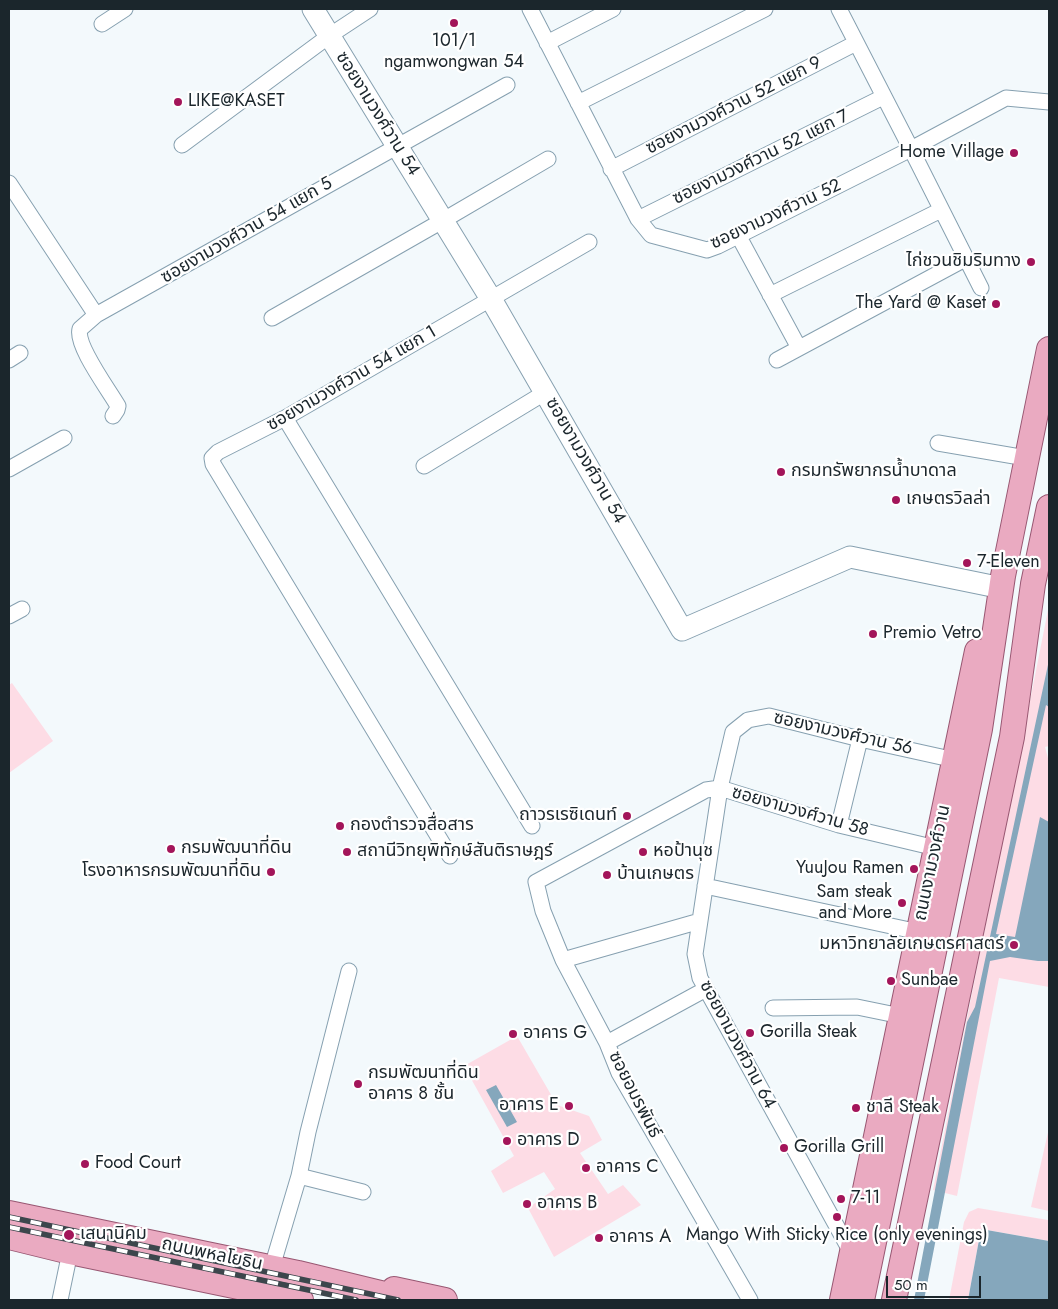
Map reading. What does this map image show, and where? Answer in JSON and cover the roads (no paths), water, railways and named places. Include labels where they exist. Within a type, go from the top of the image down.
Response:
[{"type":"main road","name":"ถนนงามวงศ์วาน","points":[[862,1300],[980,729],[1000,582],[1049,349]]},
{"type":"main road","name":"ถนนงามวงศ์วาน","points":[[894,1300],[1012,737],[1034,584],[1049,507]]},
{"type":"main road","name":"ถนนงามวงศ์วาน","points":[[842,1300],[977,651],[1000,582]]},
{"type":"main road","name":"ถนนงามวงศ์วาน","points":[[876,1300],[1007,671],[1034,584]]},
{"type":"main road","name":"ถนนพหลโยธิน","points":[[9,1213],[272,1268],[385,1287],[445,1300]]},
{"type":"main road","name":"ถนนพหลโยธิน","points":[[9,1237],[222,1292],[300,1300]]},
{"type":"main road","name":"ถนนพหลโยธิน","points":[[298,1273],[409,1300]]},
{"type":"street","points":[[102,24],[125,9]]},
{"type":"street","name":"ซอยงามวงศ์วาน 54","points":[[313,9],[398,145],[442,222],[492,299],[682,630],[850,557],[1000,582]]},
{"type":"street","points":[[182,145],[329,36],[370,9]]},
{"type":"street","name":"ซอยงามวงศ์วาน 52","points":[[530,9],[638,219],[651,235],[707,250],[911,149],[1006,98],[1049,102]]},
{"type":"street","points":[[547,43],[613,9]]},
{"type":"street","points":[[578,103],[766,9]]},
{"type":"street","points":[[839,9],[980,288]]},
{"type":"street","name":"ซอยงามวงศ์วาน 52 แยก 9","points":[[611,169],[856,43]]},
{"type":"street","name":"ซอยงามวงศ์วาน 54 แยก 5","points":[[113,416],[118,406],[91,363],[79,338],[80,329],[96,315],[507,85]]},
{"type":"street","name":"ซอยงามวงศ์วาน 52 แยก 7","points":[[638,219],[883,97]]},
{"type":"street","points":[[272,318],[442,222],[548,159]]},
{"type":"street","points":[[9,183],[96,315]]},
{"type":"street","points":[[770,295],[941,210]]},
{"type":"street","points":[[738,235],[799,348]]},
{"type":"street","name":"ซอยงามวงศ์วาน 54 แยก 1","points":[[450,856],[213,464],[212,458],[218,452],[285,418],[589,242]]},
{"type":"street","points":[[777,360],[965,259]]},
{"type":"street","points":[[424,466],[546,392]]},
{"type":"street","points":[[285,418],[532,826]]},
{"type":"street","points":[[9,469],[64,438]]},
{"type":"street","points":[[938,443],[1026,458]]},
{"type":"street","name":"ซอยงามวงศ์วาน 56","points":[[720,788],[733,732],[748,720],[769,716],[955,760]]},
{"type":"street","points":[[839,825],[860,739]]},
{"type":"street","name":"ซอยงามวงศ์วาน 58","points":[[536,882],[706,790],[720,788],[839,825],[936,848]]},
{"type":"street","name":"ซอยงามวงศ์วาน 64","points":[[720,788],[695,954],[700,978],[852,1254]]},
{"type":"street","name":"ซอยอมรพันธ์","points":[[536,882],[543,911],[563,960],[607,1043],[619,1073],[750,1300]]},
{"type":"street","points":[[705,886],[919,932]]},
{"type":"street","points":[[563,960],[700,922]]},
{"type":"street","points":[[272,1268],[299,1176],[308,1132],[349,971]]},
{"type":"street","points":[[607,1043],[706,989]]},
{"type":"street","points":[[773,1008],[857,1007],[901,1016]]},
{"type":"street","points":[[299,1176],[363,1192]]},
{"type":"street","points":[[60,1300],[70,1252]]},
{"type":"water","points":[[1049,660],[1049,707],[1046,705],[996,934],[1015,937],[1040,817],[1049,822],[1049,961],[1010,957],[990,961],[924,1300],[914,1300],[967,1022],[975,1007]]},
{"type":"water","points":[[496,1085],[517,1122],[507,1127],[486,1090]]},
{"type":"water","points":[[981,1229],[1049,1241],[1049,1300],[968,1300]]},
{"type":"railway","points":[[9,1217],[398,1300]]},
{"type":"railway","points":[[9,1227],[356,1300]]},
{"type":"place","name":"101/1 ngamwongwan 54","points":[[454,23]]},
{"type":"place","name":"LIKE@KASET","points":[[178,102]]},
{"type":"place","name":"Home Village","points":[[1014,153]]},
{"type":"place","name":"ไก่ชวนชิมริมทาง","points":[[1031,262]]},
{"type":"place","name":"The Yard @ Kaset","points":[[996,304]]},
{"type":"place","name":"กรมทรัพยากรน้ำบาดาล","points":[[781,472]]},
{"type":"place","name":"เกษตรวิลล่า","points":[[896,500]]},
{"type":"place","name":"7-Eleven","points":[[967,563]]},
{"type":"place","name":"Premio Vetro","points":[[873,634]]},
{"type":"place","name":"ถาวรเรซิเดนท์","points":[[627,816]]},
{"type":"place","name":"กองตำรวจสื่อสาร","points":[[340,826]]},
{"type":"place","name":"กรมพัฒนาที่ดิน","points":[[171,849]]},
{"type":"place","name":"สถานีวิทยุพิทักษ์สันติราษฎร์","points":[[347,852]]},
{"type":"place","name":"หอป้านุช","points":[[643,852]]},
{"type":"place","name":"YuuJou Ramen","points":[[914,869]]},
{"type":"place","name":"โรงอาหารกรมพัฒนาที่ดิน","points":[[271,872]]},
{"type":"place","name":"บ้านเกษตร","points":[[607,875]]},
{"type":"place","name":"Sam steak and More","points":[[902,903]]},
{"type":"place","name":"มหาวิทยาลัยเกษตรศาสตร์","points":[[1014,945]]},
{"type":"place","name":"Sunbae","points":[[891,981]]},
{"type":"place","name":"Gorilla Steak","points":[[750,1033]]},
{"type":"place","name":"อาคาร G","points":[[513,1034]]},
{"type":"place","name":"กรมพัฒนาที่ดิน อาคาร 8 ชั้น","points":[[358,1084]]},
{"type":"place","name":"อาคาร E","points":[[569,1106]]},
{"type":"place","name":"ชาลี Steak","points":[[856,1108]]},
{"type":"place","name":"อาคาร D","points":[[507,1141]]},
{"type":"place","name":"Gorilla Grill","points":[[784,1148]]},
{"type":"place","name":"Food Court","points":[[85,1164]]},
{"type":"place","name":"อาคาร C","points":[[586,1168]]},
{"type":"place","name":"7-11","points":[[841,1199]]},
{"type":"place","name":"อาคาร B","points":[[527,1204]]},
{"type":"place","name":"Mango With Sticky Rice (only evenings)","points":[[837,1217]]},
{"type":"place","name":"เสนานิคม","points":[[69,1235]]},
{"type":"place","name":"อาคาร A","points":[[599,1238]]}]
